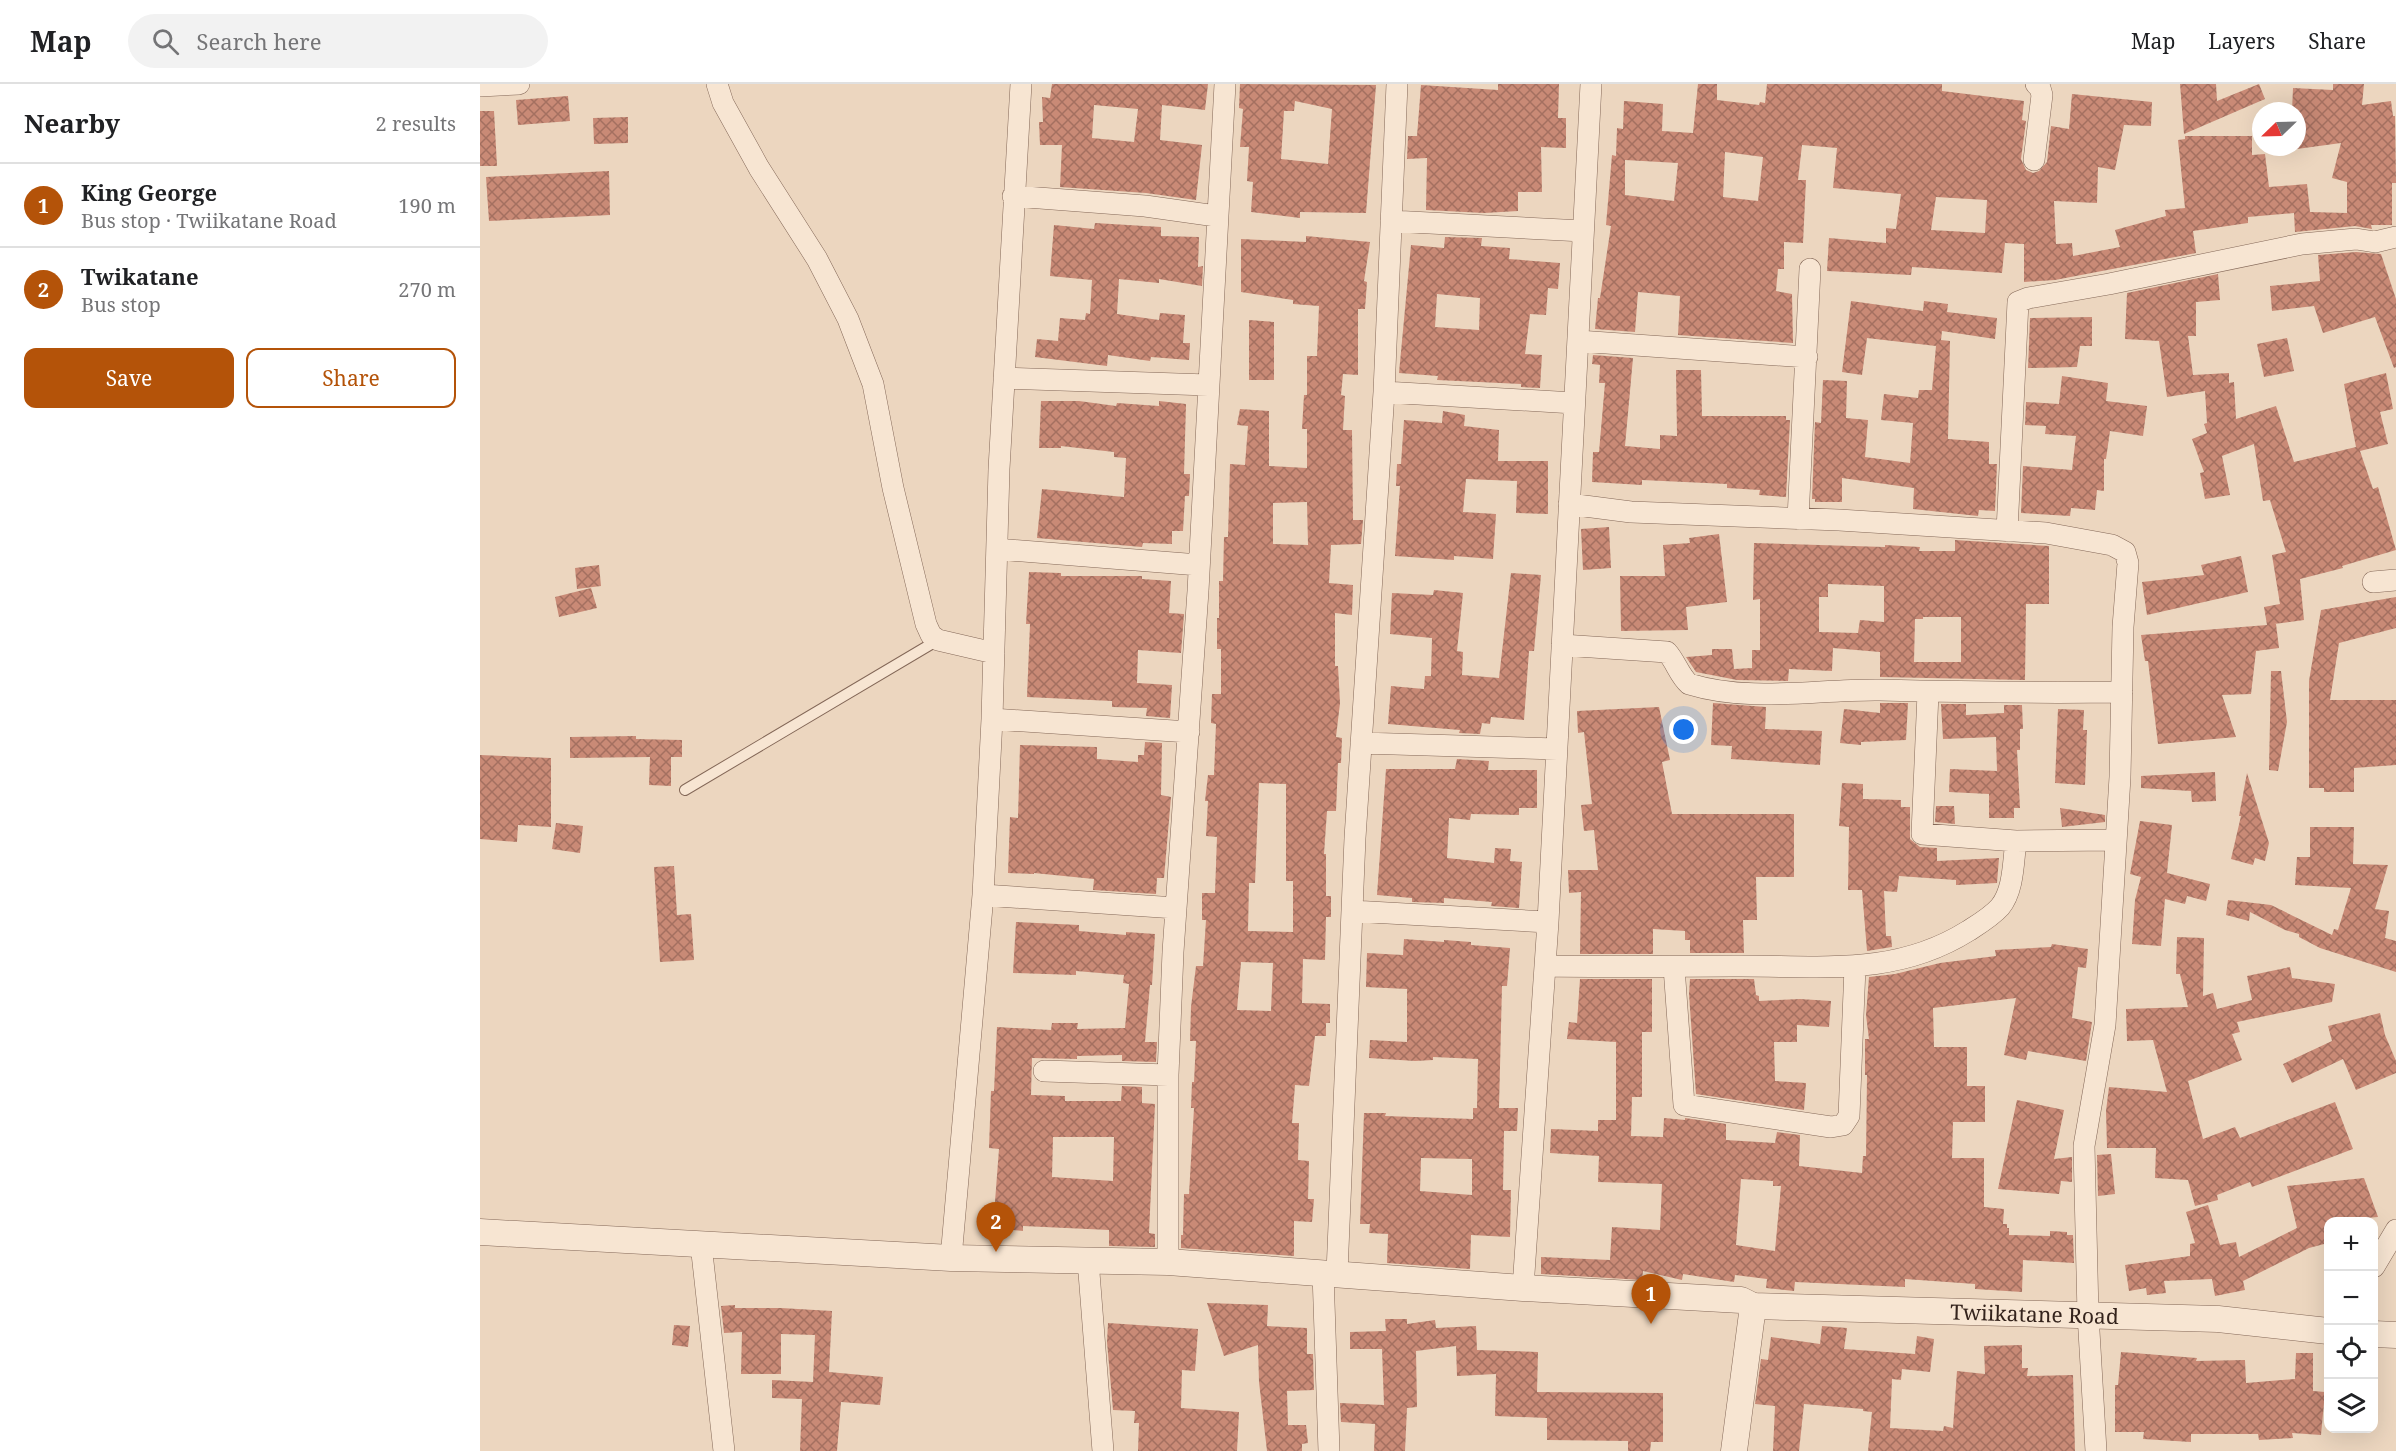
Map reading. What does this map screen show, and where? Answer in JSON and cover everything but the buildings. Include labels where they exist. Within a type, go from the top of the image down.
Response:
[{"type":"street","points":[[480,86],[519,84]]},
{"type":"street","points":[[717,84],[723,103],[759,168],[817,259],[848,319],[873,384],[893,488],[926,624],[931,635],[938,640],[994,653]]},
{"type":"street","points":[[951,1258],[983,895],[992,719],[1004,378],[1021,84]]},
{"type":"street","points":[[1168,1262],[1168,1075],[1176,908],[1199,565],[1216,216],[1225,84]]},
{"type":"street","points":[[1329,1451],[1330,1273],[1384,392],[1397,84]]},
{"type":"street","points":[[1523,1288],[1546,966],[1591,84]]},
{"type":"street","points":[[2034,160],[2042,95],[2036,84]]},
{"type":"street","points":[[1014,196],[1145,206],[1216,216]]},
{"type":"street","points":[[1391,221],[1583,231]]},
{"type":"street","points":[[2007,531],[2018,302],[2028,298],[2109,284],[2285,247],[2356,239],[2375,242],[2396,237]]},
{"type":"street","points":[[1798,519],[1810,269]]},
{"type":"street","points":[[1578,341],[1807,357]]},
{"type":"street","points":[[1004,378],[1208,385]]},
{"type":"street","points":[[1384,392],[1574,403]]},
{"type":"street","points":[[1569,504],[1630,512],[2046,533],[2112,545],[2125,552],[2128,563],[2123,627],[2116,840],[2105,1025],[2084,1146],[2088,1314],[2096,1451]]},
{"type":"street","points":[[997,549],[1199,565]]},
{"type":"street","points":[[2373,582],[2396,580]]},
{"type":"street","points":[[1562,645],[1666,652],[1672,658],[1682,678],[1689,684],[1755,694],[1869,690],[1928,693],[2122,692]]},
{"type":"street","points":[[1928,693],[1922,834],[2016,841],[2116,840]]},
{"type":"street","points":[[992,719],[1189,732]]},
{"type":"street","points":[[1361,743],[1557,749]]},
{"type":"street","points":[[1546,966],[1855,967],[1907,959],[1946,945],[1990,917],[2001,906],[2009,891],[2016,841]]},
{"type":"street","points":[[983,895],[1176,908]]},
{"type":"street","points":[[1352,911],[1548,922]]},
{"type":"street","points":[[1674,967],[1684,1106],[1831,1127],[1843,1125],[1849,1116],[1855,967]]},
{"type":"street","points":[[1044,1071],[1168,1075]]},
{"type":"street","points":[[2378,1259],[2396,1230]]},
{"type":"street","name":"Twiikatane Road","points":[[480,1232],[951,1258],[1168,1262],[1747,1303],[2218,1319],[2324,1331]]},
{"type":"street","points":[[700,1244],[724,1451]]},
{"type":"street","points":[[1088,1260],[1103,1451]]},
{"type":"street","points":[[1734,1451],[1747,1303]]},
{"type":"street","points":[[2378,1334],[2396,1335]]},
{"type":"lane","points":[[685,790],[938,640]]},
{"type":"place","name":"Twikatane","points":[[996,1252]]},
{"type":"place","name":"King George","points":[[1651,1324]]}]
